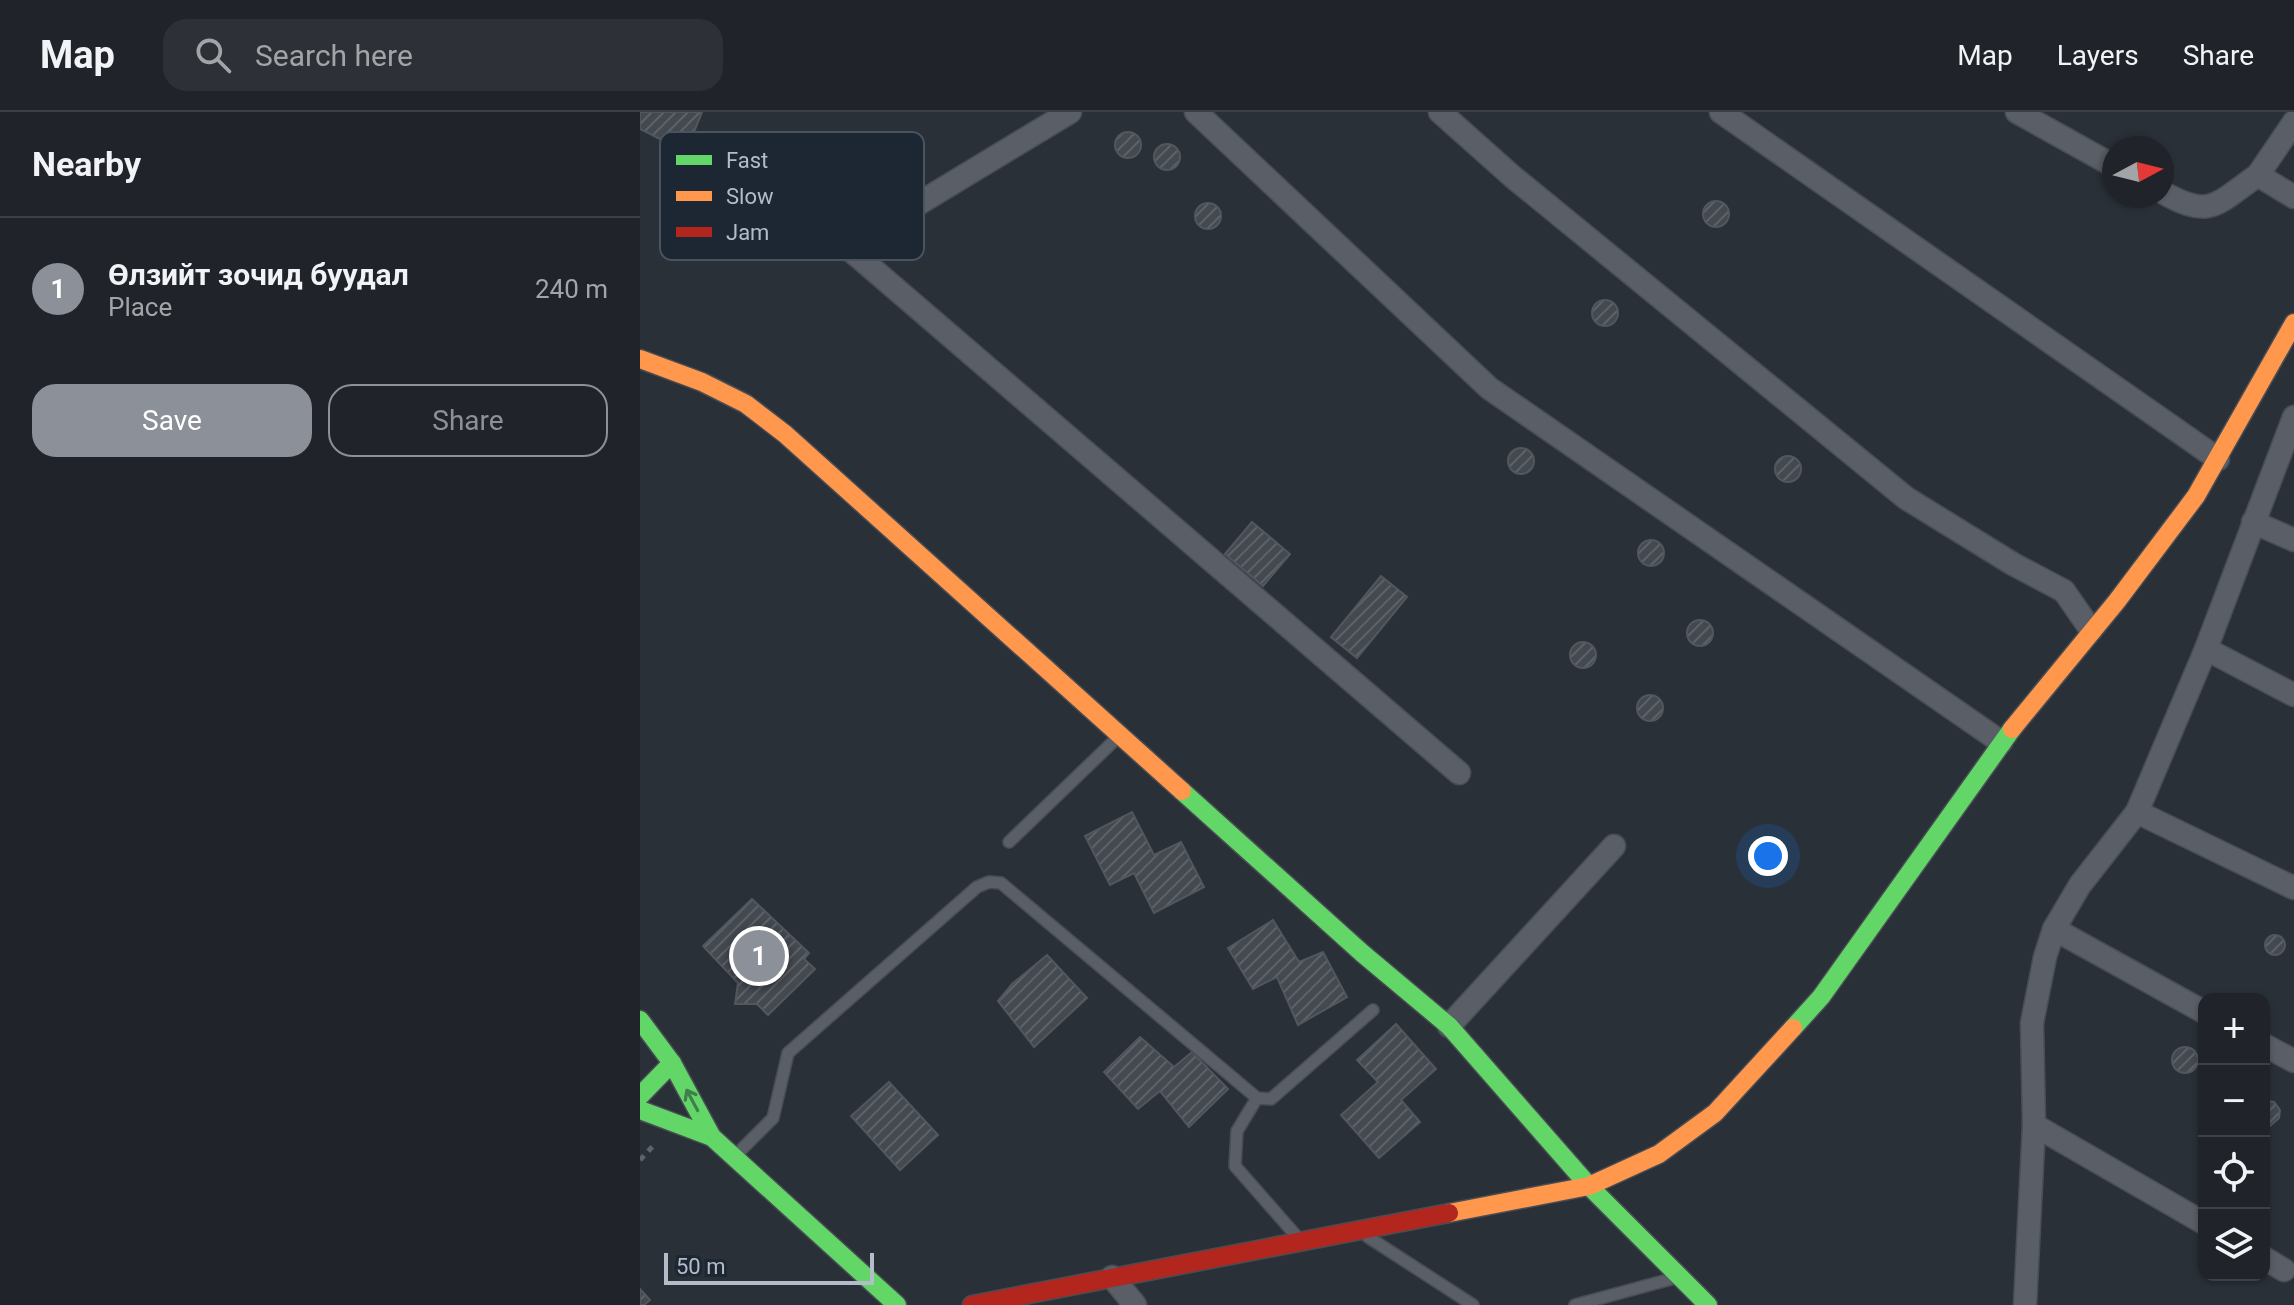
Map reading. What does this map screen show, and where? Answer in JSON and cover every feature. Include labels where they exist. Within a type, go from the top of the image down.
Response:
[{"type":"street","points":[[924,200],[1070,112]]},
{"type":"street","points":[[1196,112],[1489,388],[2001,742]]},
{"type":"street","points":[[1440,112],[1513,177],[1906,498],[2013,564],[2064,591],[2091,630]]},
{"type":"street","points":[[1721,112],[2218,459]]},
{"type":"street","points":[[2017,112],[2102,159]]},
{"type":"street","points":[[2174,199],[2187,206],[2202,208],[2216,203],[2258,175],[2294,122]]},
{"type":"street","points":[[2258,175],[2294,197]]},
{"type":"street","points":[[862,260],[1459,773]]},
{"type":"street","points":[[972,1305],[1589,1186],[1659,1154],[1715,1113],[1821,997],[2001,742],[2117,601],[2179,519],[2218,459],[2294,323]]},
{"type":"street","points":[[640,359],[702,382],[746,404],[785,434],[1362,953],[1449,1026],[1589,1186],[1708,1305]]},
{"type":"street","points":[[2025,1305],[2023,1290],[2034,1125],[2032,1023],[2045,957],[2054,929],[2080,885],[2137,812],[2206,649],[2294,417]]},
{"type":"street","points":[[2253,522],[2294,540]]},
{"type":"street","points":[[2206,649],[2294,695]]},
{"type":"street","points":[[2137,812],[2294,888]]},
{"type":"street","points":[[1449,1026],[1614,846]]},
{"type":"street","points":[[2054,929],[2198,1009]]},
{"type":"street","points":[[640,1020],[672,1063],[712,1137]]},
{"type":"street","points":[[2270,1048],[2294,1061]]},
{"type":"street","points":[[640,1096],[672,1063]]},
{"type":"street","points":[[640,1110],[712,1137],[897,1305]]},
{"type":"street","points":[[2034,1125],[2198,1220]]},
{"type":"street","points":[[1112,1277],[1135,1305]]},
{"type":"lane","points":[[1009,842],[1121,735]]},
{"type":"lane","points":[[735,1157],[773,1118],[788,1053],[977,887],[989,882],[1001,883],[1257,1098],[1271,1099],[1373,1010]]},
{"type":"lane","points":[[1257,1098],[1237,1131],[1235,1166],[1301,1241]]},
{"type":"lane","points":[[1357,1230],[1473,1305]]},
{"type":"lane","points":[[1575,1305],[1682,1277]]},
{"type":"building","points":[[640,112],[702,112],[694,132],[660,132],[660,139],[640,129]]},
{"type":"building","points":[[1128,132],[1137,136],[1141,145],[1137,154],[1128,158],[1119,154],[1115,145],[1119,136]]},
{"type":"building","points":[[1167,144],[1177,147],[1180,157],[1177,167],[1167,170],[1157,167],[1154,157],[1157,147]]},
{"type":"building","points":[[1716,201],[1725,205],[1729,214],[1725,223],[1716,227],[1707,223],[1703,214],[1707,205]]},
{"type":"building","points":[[1208,203],[1218,206],[1221,216],[1218,226],[1208,229],[1198,226],[1195,216],[1198,206]]},
{"type":"building","points":[[1605,300],[1615,303],[1618,313],[1615,323],[1605,326],[1595,323],[1592,313],[1595,303]]},
{"type":"building","points":[[1521,448],[1530,452],[1534,461],[1530,470],[1521,474],[1512,470],[1508,461],[1512,452]]},
{"type":"building","points":[[1788,456],[1797,460],[1801,469],[1797,478],[1788,482],[1779,478],[1775,469],[1779,460]]},
{"type":"building","points":[[1252,522],[1290,554],[1263,586],[1225,554]]},
{"type":"building","points":[[1651,540],[1661,543],[1664,553],[1661,563],[1651,566],[1641,563],[1638,553],[1641,543]]},
{"type":"building","points":[[1381,576],[1407,597],[1357,658],[1331,637]]},
{"type":"building","points":[[1700,620],[1709,624],[1713,633],[1709,642],[1700,646],[1691,642],[1687,633],[1691,624]]},
{"type":"building","points":[[1583,642],[1593,645],[1596,655],[1593,665],[1583,668],[1573,665],[1570,655],[1573,645]]},
{"type":"building","points":[[1650,695],[1660,698],[1663,708],[1660,718],[1650,721],[1640,718],[1637,708],[1640,698]]},
{"type":"building","points":[[1132,812],[1154,855],[1181,842],[1204,887],[1154,913],[1134,873],[1110,885],[1085,836]]},
{"type":"building","points":[[752,899],[809,953],[804,959],[815,969],[768,1015],[757,1004],[735,1004],[738,983],[703,946]]},
{"type":"building","points":[[1273,920],[1299,962],[1323,952],[1347,997],[1298,1025],[1277,977],[1253,989],[1228,948]]},
{"type":"building","points":[[2275,935],[2282,938],[2285,945],[2282,952],[2275,955],[2268,952],[2265,945],[2268,938]]},
{"type":"building","points":[[1047,955],[1087,998],[1034,1047],[998,1001],[1012,984]]},
{"type":"building","points":[[1396,1024],[1436,1069],[1401,1100],[1420,1122],[1379,1158],[1341,1115],[1378,1082],[1357,1060]]},
{"type":"building","points":[[1140,1037],[1174,1067],[1192,1052],[1228,1089],[1189,1127],[1160,1091],[1138,1109],[1104,1072]]},
{"type":"building","points":[[2190,1048],[2197,1055],[2195,1070],[2185,1073],[2175,1070],[2172,1060],[2175,1050]]},
{"type":"building","points":[[889,1082],[938,1135],[900,1170],[851,1116]]},
{"type":"building","points":[[2270,1101],[2280,1110],[2279,1118],[2270,1126]]},
{"type":"building","points":[[640,1289],[650,1300],[644,1305],[640,1305]]},
{"type":"traffic: fast","points":[[1793,1028],[1821,997],[2012,729]]},
{"type":"traffic: fast","points":[[1182,791],[1362,953],[1449,1026],[1589,1186],[1708,1305]]},
{"type":"traffic: fast","points":[[640,1020],[672,1063],[712,1137],[897,1305]]},
{"type":"traffic: fast","points":[[640,1096],[672,1063]]},
{"type":"traffic: fast","points":[[640,1110],[712,1137]]},
{"type":"traffic: slow","points":[[2012,729],[2117,601],[2196,496],[2294,323]]},
{"type":"traffic: slow","points":[[640,359],[702,382],[746,404],[785,434],[1182,791]]},
{"type":"traffic: slow","points":[[1449,1213],[1589,1186],[1659,1154],[1715,1113],[1793,1028]]},
{"type":"traffic: jam","points":[[972,1305],[1449,1213]]},
{"type":"place","name":"Өлзийт зочид буудал","points":[[759,956]]}]
